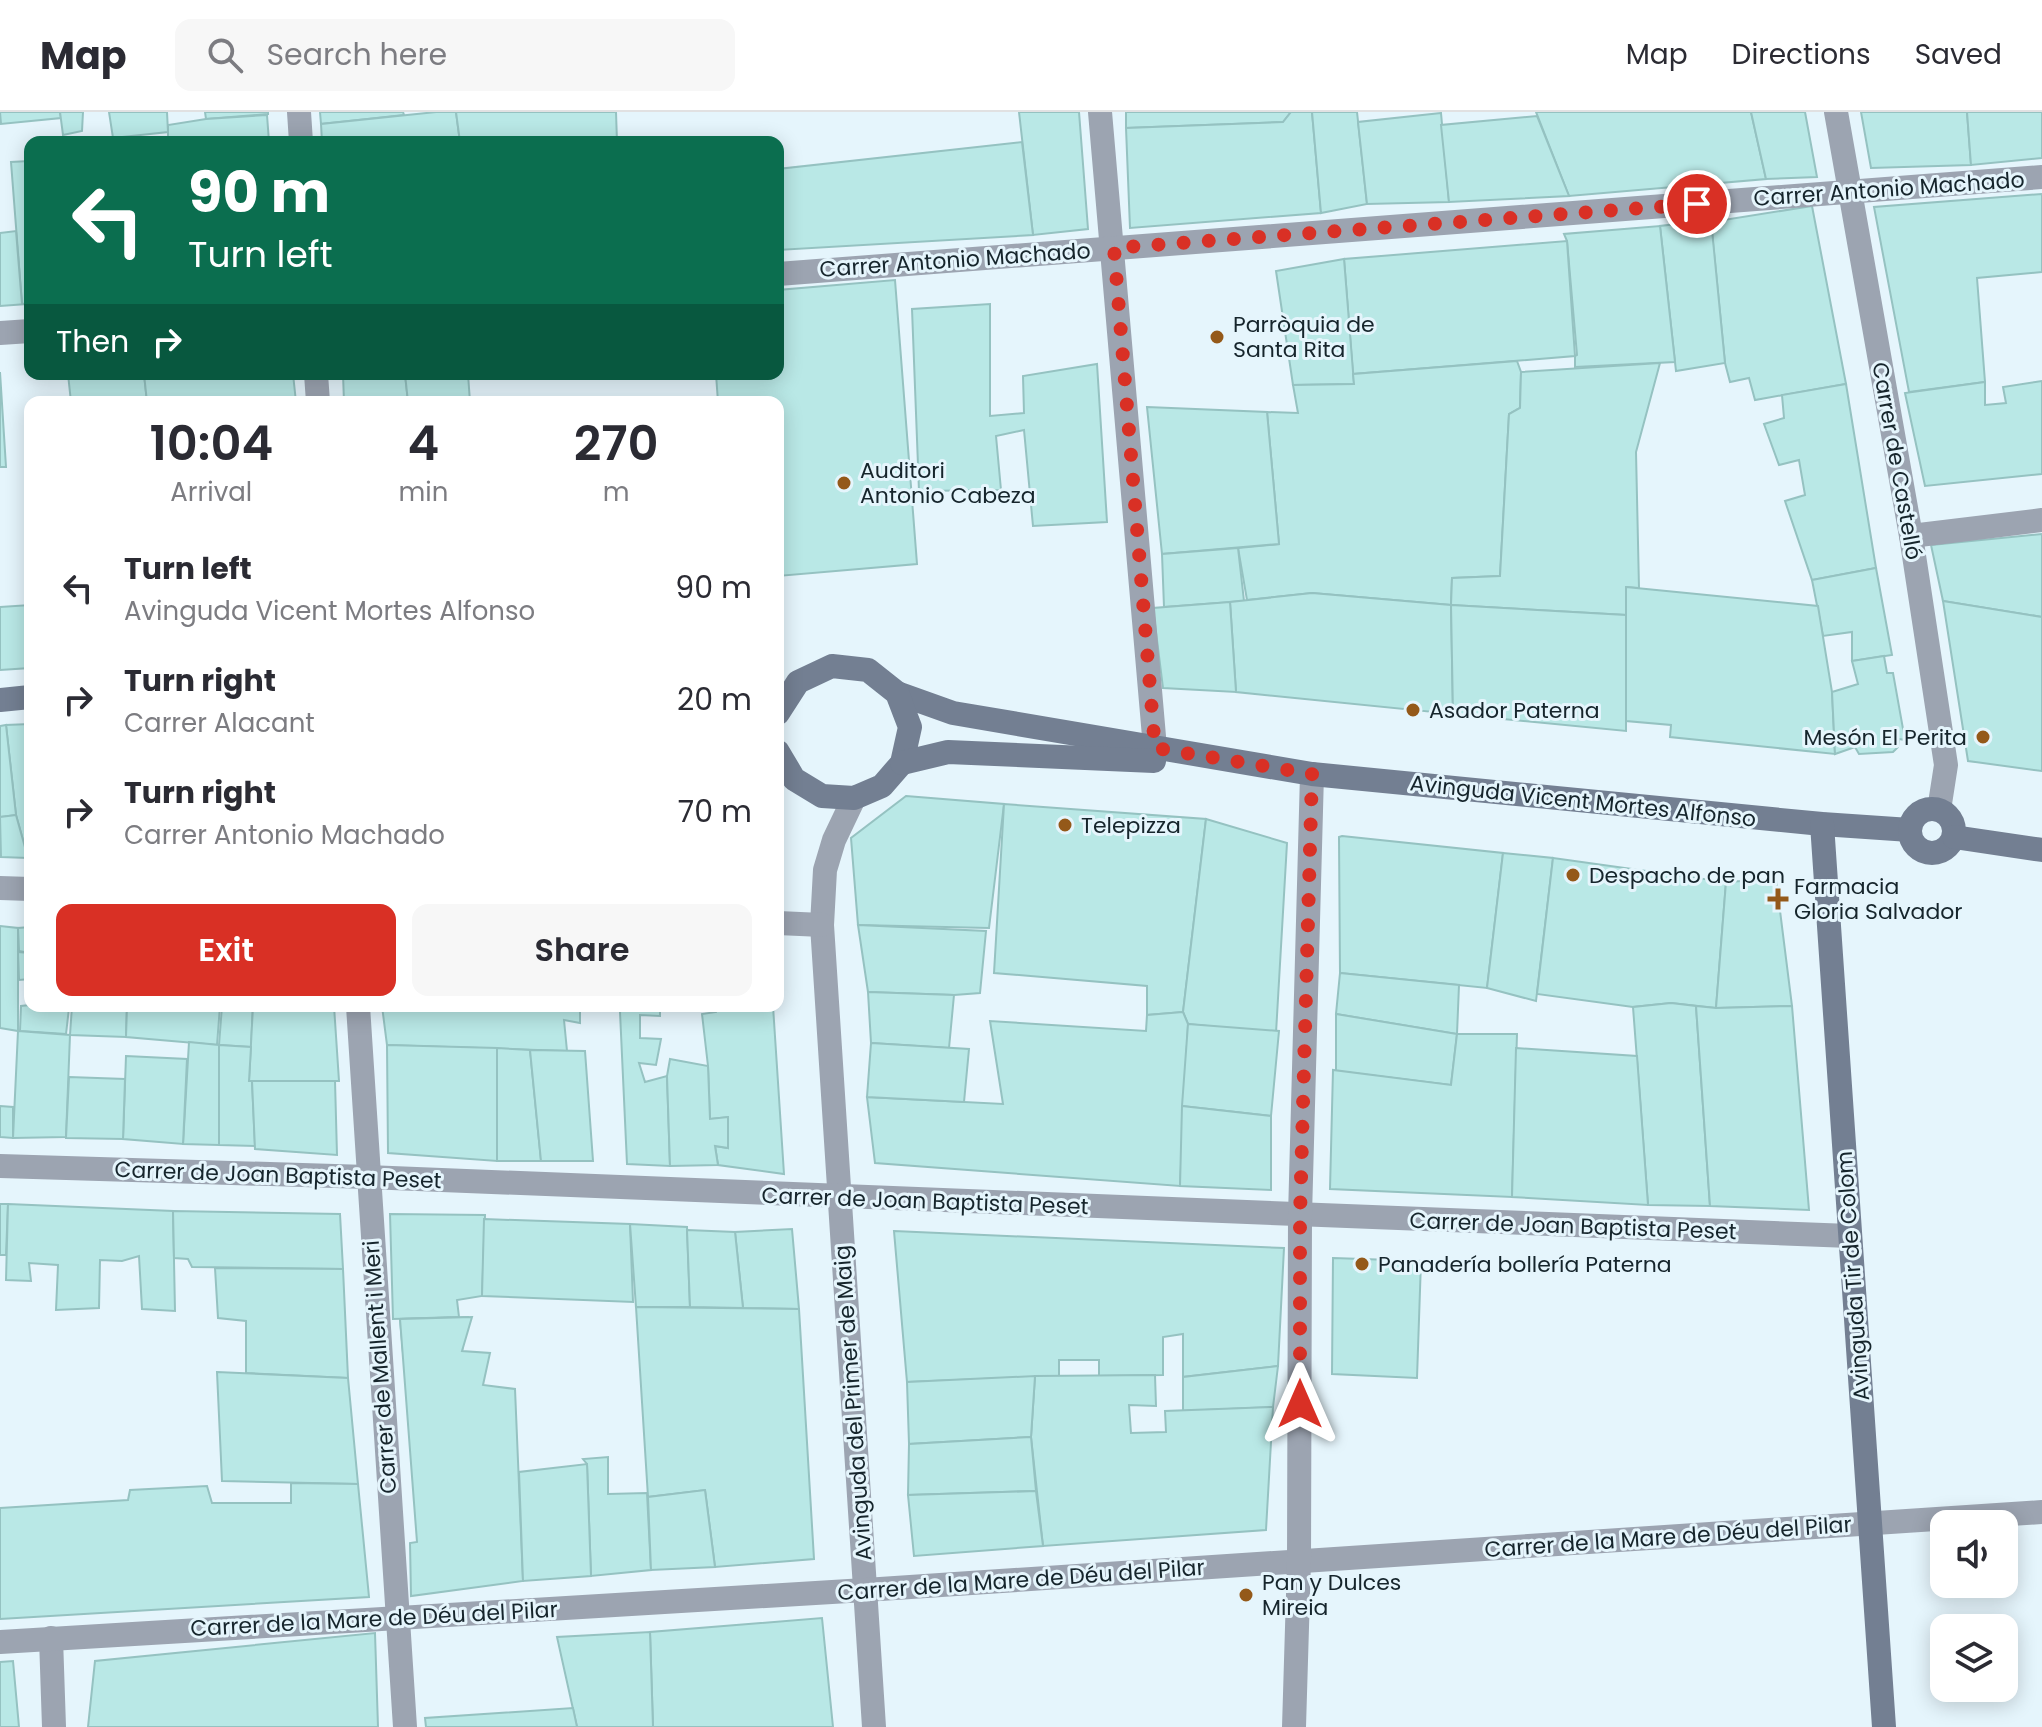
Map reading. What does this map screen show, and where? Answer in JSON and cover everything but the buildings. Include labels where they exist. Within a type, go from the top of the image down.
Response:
[{"type":"street","points":[[299,112],[301,136]]},
{"type":"street","points":[[1100,112],[1155,748]]},
{"type":"street","name":"Carrer de Castelló","points":[[1836,112],[1911,536],[1946,765],[1939,810]]},
{"type":"street","name":"Carrer Antonio Machado","points":[[784,274],[2042,177]]},
{"type":"street","points":[[0,333],[24,331]]},
{"type":"street","points":[[1911,536],[2042,520]]},
{"type":"street","name":"Avinguda Vicent Mortes Alfonso","points":[[788,683],[832,666],[868,670],[897,693],[953,713],[1257,766],[1822,824],[1910,830]]},
{"type":"street","points":[[784,762],[794,779],[822,796],[854,798],[882,786],[902,763],[910,727],[897,693]]},
{"type":"street","points":[[0,700],[24,698]]},
{"type":"street","name":"Avinguda Vicent Mortes Alfonso","points":[[902,763],[948,752],[1257,766]]},
{"type":"street","points":[[1294,1727],[1299,1561],[1300,1216],[1312,774]]},
{"type":"street","name":"Avinguda del Primer de Maig","points":[[854,798],[834,840],[825,870],[822,925],[874,1727]]},
{"type":"street","points":[[1939,810],[1953,823],[1954,837],[1939,853],[1925,853],[1914,844],[1910,830],[1920,813],[1939,810]]},
{"type":"street","name":"Avinguda Tir de Colom","points":[[1822,824],[1884,1727]]},
{"type":"street","points":[[1954,837],[2042,850]]},
{"type":"street","points":[[0,888],[24,889]]},
{"type":"street","points":[[784,923],[822,925]]},
{"type":"street","name":"Carrer de Mallent i Meri","points":[[358,1012],[405,1727]]},
{"type":"street","name":"Carrer de Joan Baptista Peset","points":[[0,1166],[367,1177],[1850,1236]]},
{"type":"street","name":"Carrer de la Mare de Déu del Pilar","points":[[0,1642],[865,1590],[2042,1512]]},
{"type":"street","points":[[51,1638],[54,1727]]},
{"type":"place","name":"Parròquia de Santa Rita","points":[[1217,337]]},
{"type":"place","name":"Auditori Antonio Cabeza","points":[[844,483]]},
{"type":"place","name":"Asador Paterna","points":[[1413,710]]},
{"type":"place","name":"Mesón El Perita","points":[[1983,737]]},
{"type":"place","name":"Telepizza","points":[[1065,825]]},
{"type":"place","name":"Despacho de pan","points":[[1573,875]]},
{"type":"place","name":"Farmacia Gloria Salvador","points":[[1778,899]]},
{"type":"place","name":"Panadería bollería Paterna","points":[[1362,1264]]},
{"type":"place","name":"Pan y Dulces Mireia","points":[[1246,1595]]},
{"type":"route","points":[[1300,1404],[1300,1216],[1312,774],[1155,748],[1114,248],[1697,204]]}]
